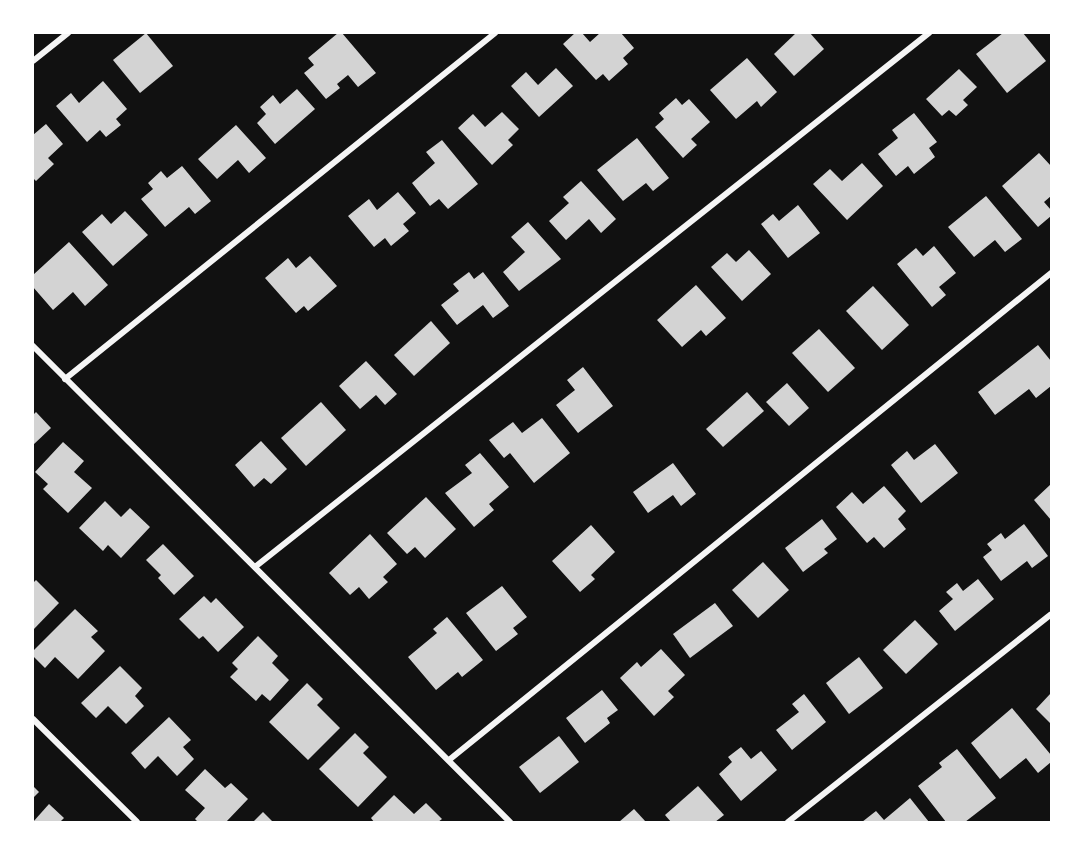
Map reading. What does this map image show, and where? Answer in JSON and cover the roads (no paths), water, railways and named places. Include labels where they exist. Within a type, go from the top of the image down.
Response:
[{"type":"street","points":[[33,61],[68,33]]},
{"type":"street","points":[[65,379],[495,33]]},
{"type":"street","points":[[255,567],[929,33]]},
{"type":"street","points":[[448,760],[1051,273]]},
{"type":"street","points":[[33,346],[510,822]]},
{"type":"street","points":[[788,822],[1051,614]]},
{"type":"street","points":[[33,719],[137,822]]}]
